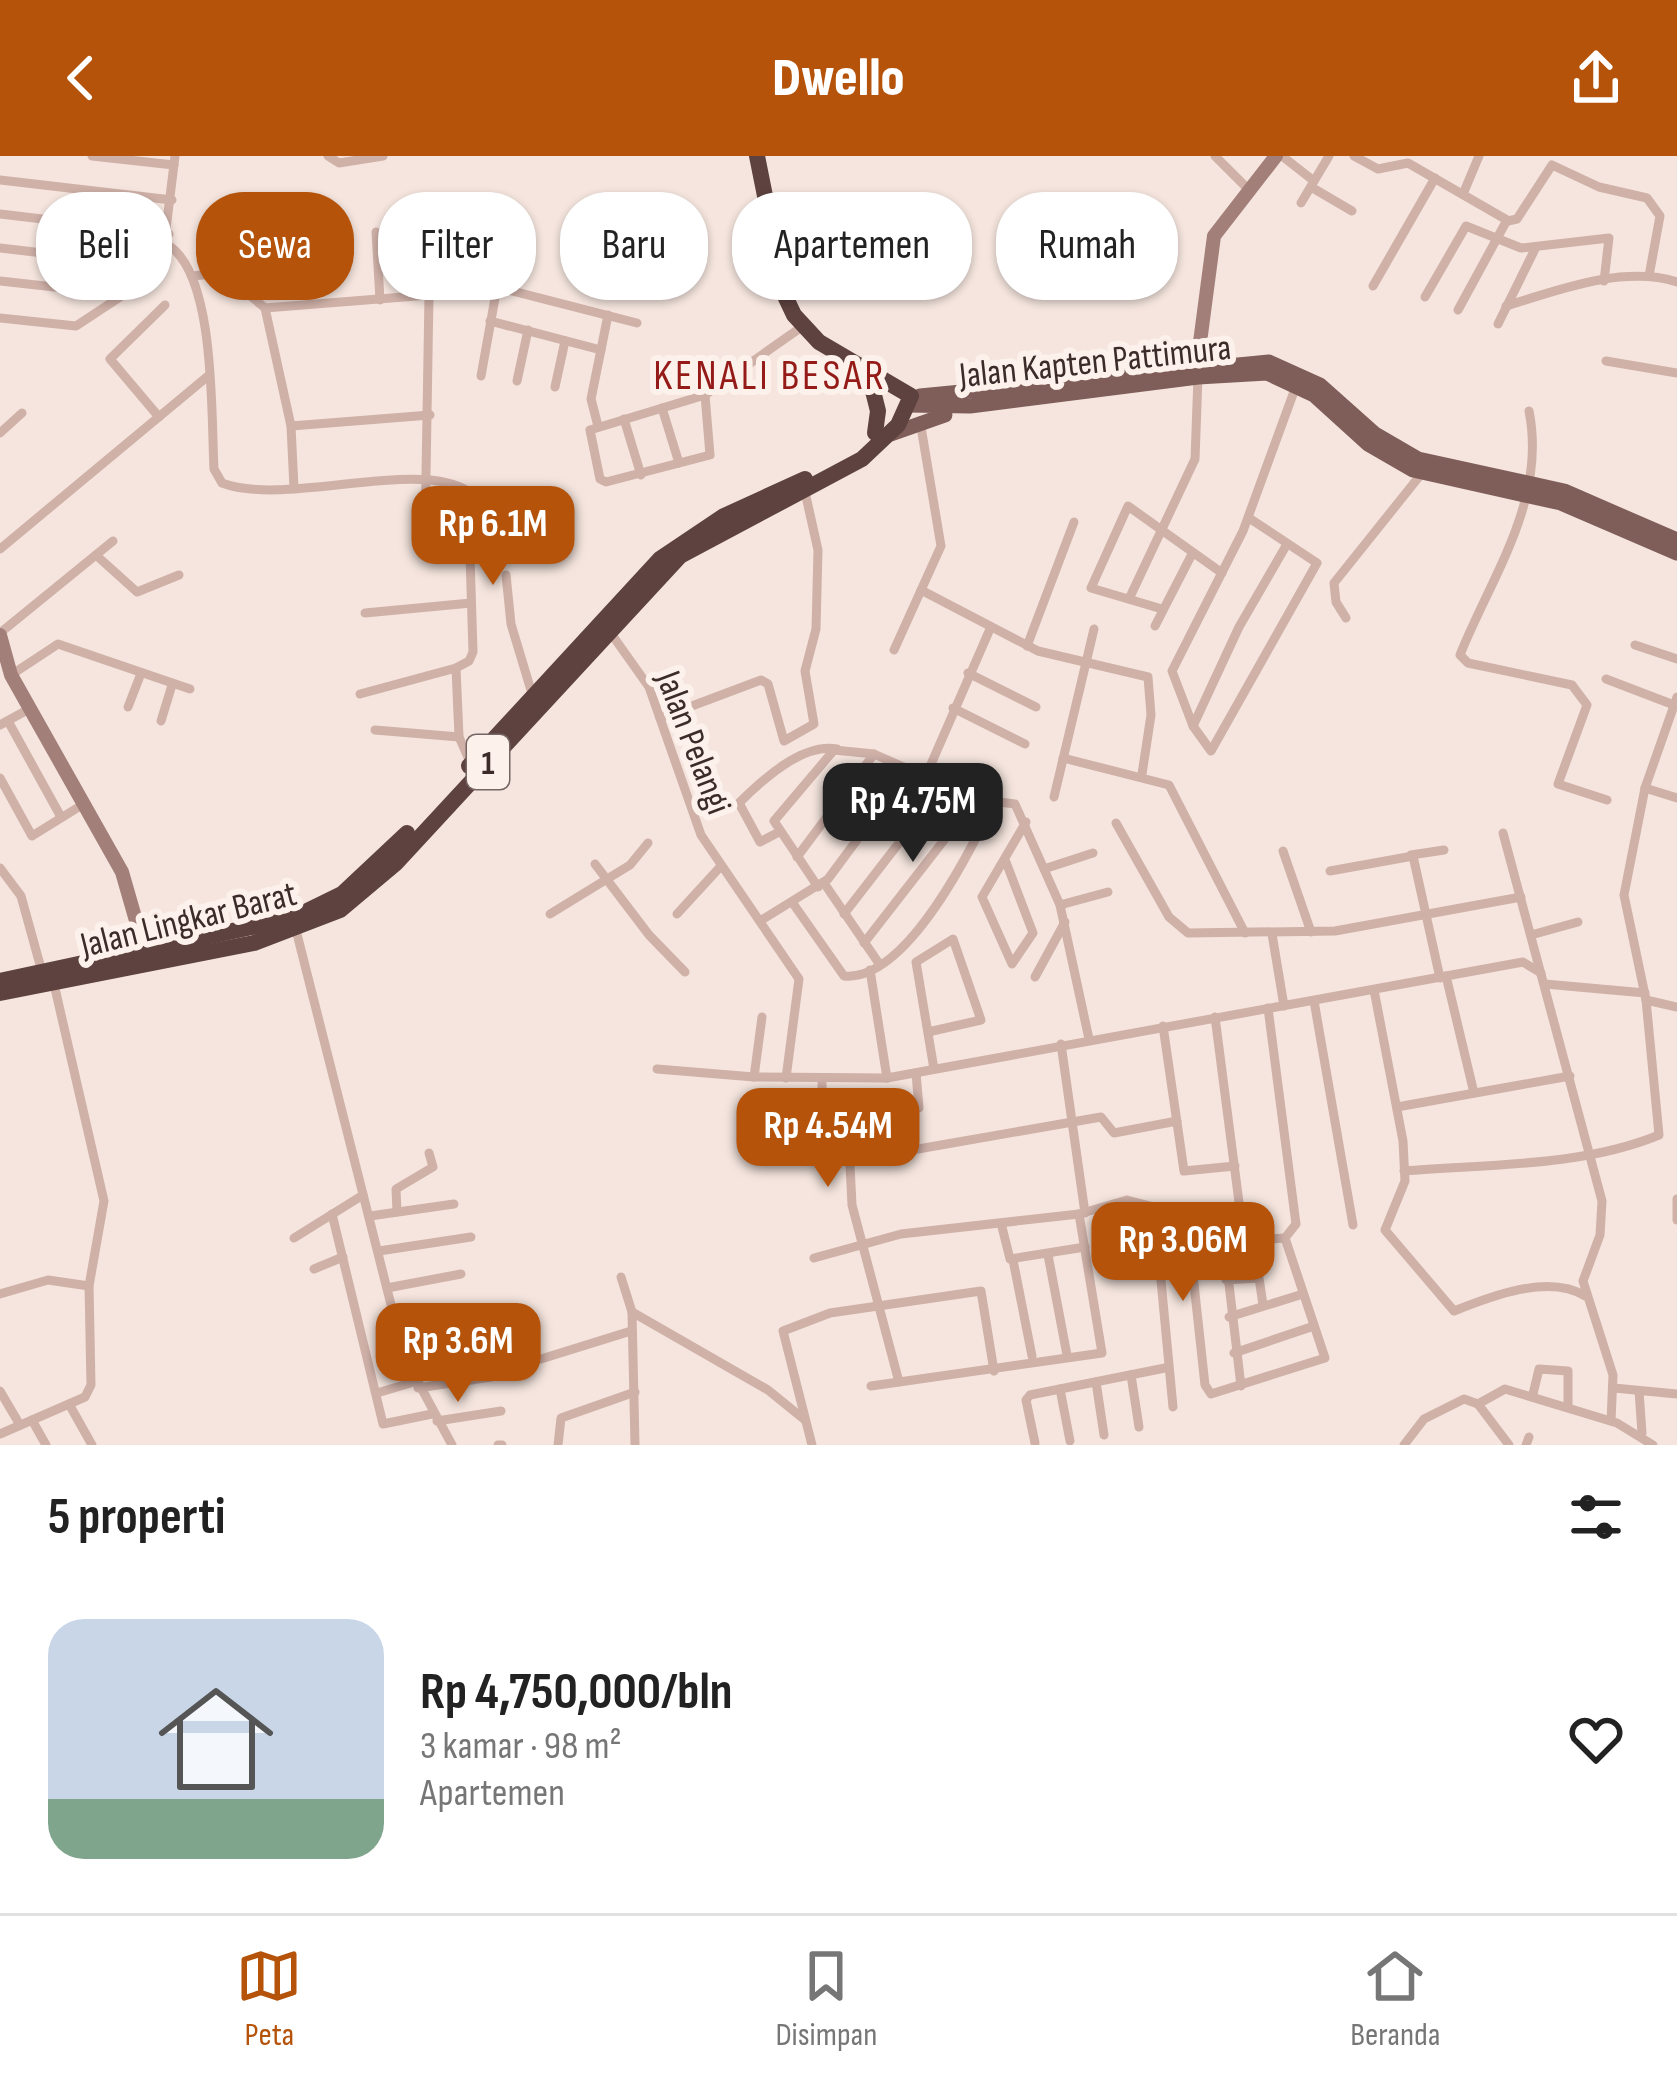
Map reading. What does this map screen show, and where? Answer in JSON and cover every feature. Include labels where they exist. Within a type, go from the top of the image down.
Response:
[{"type":"highway","points":[[746,156],[756,178]]},
{"type":"highway","points":[[757,156],[756,178],[775,300],[799,330],[873,391],[905,399]]},
{"type":"highway","points":[[799,330],[905,399]]},
{"type":"highway","points":[[873,391],[883,433]]},
{"type":"highway","name":"Jalan Lingkar Barat","points":[[113,965],[145,952],[281,922],[330,902],[387,855],[535,699],[693,546],[862,459],[905,399]]},
{"type":"highway","name":"Jalan Lingkar Barat","points":[[0,994],[48,978],[296,930],[340,910],[396,863],[606,628],[660,559],[686,538],[802,481],[883,433]]},
{"type":"highway","name":"Jalan Lingkar Barat","points":[[0,981],[48,978]]},
{"type":"main road","name":"Jalan Kapten Pattimura","points":[[905,399],[1197,371],[1250,360],[1288,367],[1320,385],[1376,434],[1418,459],[1527,489]]},
{"type":"main road","name":"Jalan Kapten Pattimura","points":[[1197,371],[1268,374],[1296,386],[1368,444],[1422,473],[1595,502],[1676,541]]},
{"type":"main road","name":"Jalan Kapten Pattimura","points":[[905,399],[970,406],[1115,380]]},
{"type":"main road","points":[[883,433],[970,406]]},
{"type":"street","points":[[92,156],[174,160],[172,200]]},
{"type":"street","points":[[328,156],[338,163],[382,156]]},
{"type":"street","points":[[1129,599],[1195,459],[1197,371],[1210,246],[1247,188],[1279,156],[1352,211]]},
{"type":"street","points":[[1301,203],[1329,156]]},
{"type":"street","points":[[1354,156],[1378,169],[1403,161],[1508,221],[1517,220],[1551,166],[1599,187],[1647,198],[1660,216],[1649,275]]},
{"type":"street","points":[[1389,166],[1400,156]]},
{"type":"street","points":[[1463,194],[1479,156]]},
{"type":"street","points":[[1222,158],[1247,188]]},
{"type":"street","points":[[1373,286],[1435,178]]},
{"type":"street","points":[[0,180],[103,192]]},
{"type":"street","points":[[0,214],[36,219]]},
{"type":"street","points":[[1458,310],[1508,221]]},
{"type":"street","points":[[1425,297],[1464,227],[1535,249],[1609,238],[1604,281]]},
{"type":"street","points":[[376,232],[378,266]]},
{"type":"street","points":[[172,245],[193,276],[218,479],[239,488],[426,481],[469,490],[472,656],[456,668],[360,694]]},
{"type":"street","points":[[0,248],[36,252]]},
{"type":"street","points":[[1498,324],[1535,249]]},
{"type":"street","points":[[193,276],[223,273],[265,308],[291,426],[294,488]]},
{"type":"street","points":[[1506,307],[1604,281],[1649,275],[1677,282]]},
{"type":"street","points":[[0,281],[36,285]]},
{"type":"street","points":[[482,376],[494,290],[499,287],[637,323]]},
{"type":"street","points":[[0,318],[72,327],[121,300]]},
{"type":"street","points":[[265,308],[380,300]]},
{"type":"street","points":[[429,300],[427,541],[470,543]]},
{"type":"street","points":[[159,417],[110,359],[166,305]]},
{"type":"street","points":[[598,426],[591,399],[608,315]]},
{"type":"street","points":[[490,321],[601,350]]},
{"type":"street","points":[[517,381],[528,330]]},
{"type":"street","points":[[704,394],[713,452],[641,475],[606,482],[600,478],[588,436],[598,426],[704,394],[799,330]]},
{"type":"street","points":[[555,387],[565,341]]},
{"type":"street","points":[[1606,361],[1677,373]]},
{"type":"street","points":[[0,549],[208,376]]},
{"type":"street","points":[[1249,518],[1314,559],[1316,567],[1215,750],[1206,748],[1193,726],[1172,670],[1249,518],[1296,386]]},
{"type":"street","points":[[662,408],[679,463]]},
{"type":"street","points":[[1529,411],[1527,489],[1501,575],[1461,658],[1572,685],[1587,705],[1558,784],[1606,800]]},
{"type":"street","points":[[0,433],[22,413]]},
{"type":"street","points":[[291,426],[430,415]]},
{"type":"street","points":[[624,419],[641,475]]},
{"type":"street","points":[[894,650],[941,541],[920,421]]},
{"type":"street","points":[[1346,618],[1336,602],[1334,583],[1422,473]]},
{"type":"street","points":[[660,718],[761,680],[768,684],[784,741],[814,724],[805,671],[816,629],[818,550],[805,492]]},
{"type":"street","points":[[1162,609],[1096,593],[1090,585],[1126,508],[1222,573]]},
{"type":"street","points":[[1027,646],[1074,522]]},
{"type":"street","points":[[112,541],[0,634],[2,660],[124,876],[145,952]]},
{"type":"street","points":[[1193,726],[1239,626],[1287,544]]},
{"type":"street","points":[[98,556],[137,592],[179,575]]},
{"type":"street","points":[[1155,626],[1191,556]]},
{"type":"street","points":[[506,575],[511,625],[526,688],[535,699]]},
{"type":"street","points":[[921,590],[1027,646],[1150,680],[1142,775]]},
{"type":"street","points":[[365,613],[471,603]]},
{"type":"street","name":"Jalan Pelangi","points":[[606,628],[639,667],[694,820],[800,983],[787,1078]]},
{"type":"street","points":[[926,778],[989,629]]},
{"type":"street","points":[[1054,797],[1094,629]]},
{"type":"street","points":[[10,675],[58,644],[140,676],[190,689]]},
{"type":"street","points":[[1635,644],[1677,659]]},
{"type":"street","points":[[456,668],[459,737],[471,764]]},
{"type":"street","points":[[968,673],[1036,707]]},
{"type":"street","points":[[128,707],[140,676]]},
{"type":"street","points":[[1404,1172],[1590,1154],[1637,1145],[1659,1135],[1645,996],[1624,895],[1645,788],[1676,701],[1606,679]]},
{"type":"street","points":[[161,721],[172,685]]},
{"type":"street","points":[[953,708],[1025,744]]},
{"type":"street","points":[[29,710],[4,723],[61,818]]},
{"type":"street","points":[[375,730],[459,737]]},
{"type":"street","points":[[779,832],[758,840],[739,803],[777,770],[822,747],[874,754],[976,800],[1015,804],[1060,905],[1089,1039]]},
{"type":"street","points":[[837,749],[776,819],[796,857],[865,943],[875,967],[887,1078]]},
{"type":"street","points":[[796,857],[874,754]]},
{"type":"street","points":[[1063,758],[1142,775],[1171,788],[1246,934]]},
{"type":"street","points":[[760,921],[821,885],[908,771]]},
{"type":"street","points":[[0,778],[32,836],[82,805]]},
{"type":"street","points":[[844,914],[943,786]]},
{"type":"street","points":[[1645,788],[1677,798]]},
{"type":"street","points":[[865,943],[976,800]]},
{"type":"street","points":[[792,902],[844,976],[875,967],[892,958],[954,883],[995,800]]},
{"type":"street","points":[[0,808],[13,802]]},
{"type":"street","points":[[1006,862],[1033,933],[1013,964],[982,897],[1026,822]]},
{"type":"street","points":[[1116,823],[1178,928],[1246,934],[1311,932],[1522,897]]},
{"type":"street","points":[[1503,833],[1604,1212],[1583,1281],[1614,1388],[1611,1421]]},
{"type":"street","points":[[550,914],[630,865],[649,843]]},
{"type":"street","points":[[1330,871],[1444,850]]},
{"type":"street","points":[[1282,851],[1311,932]]},
{"type":"street","points":[[1047,868],[1093,853]]},
{"type":"street","points":[[1411,855],[1474,1094]]},
{"type":"street","points":[[595,865],[685,972]]},
{"type":"street","points":[[677,914],[721,866]]},
{"type":"street","points":[[0,868],[21,896],[48,978],[104,1201],[89,1286],[91,1389],[0,1434]]},
{"type":"street","points":[[1060,905],[1108,892]]},
{"type":"street","points":[[1035,977],[1065,922]]},
{"type":"street","points":[[1531,935],[1578,922]]},
{"type":"street","points":[[296,930],[404,1356],[450,1443],[436,1445]]},
{"type":"street","points":[[1272,934],[1285,1006]]},
{"type":"street","points":[[928,1032],[982,1019],[952,940],[916,962],[934,1069]]},
{"type":"street","points":[[657,1069],[754,1077],[887,1078],[1522,962],[1543,979],[1645,996],[1677,1007]]},
{"type":"street","points":[[1374,990],[1404,1172],[1385,1230],[1454,1311],[1481,1297],[1548,1286],[1571,1288],[1588,1297]]},
{"type":"street","points":[[1314,1000],[1353,1225]]},
{"type":"street","points":[[814,1258],[865,1241],[1082,1213],[1127,1200],[1154,1207],[1188,1229],[1224,1242],[1285,1238],[1296,1224],[1268,1008]]},
{"type":"street","points":[[754,1077],[762,1017]]},
{"type":"street","points":[[1215,1017],[1244,1241]]},
{"type":"street","points":[[1163,1026],[1185,1172],[1234,1166]]},
{"type":"street","points":[[871,1386],[1102,1352],[1061,1044]]},
{"type":"street","points":[[916,1072],[920,1108]]},
{"type":"street","points":[[1397,1108],[1570,1076]]},
{"type":"street","points":[[823,1078],[822,1133],[849,1144],[852,1205],[883,1306],[899,1382]]},
{"type":"street","points":[[901,1152],[1101,1117],[1114,1133],[1177,1121]]},
{"type":"street","points":[[397,1212],[396,1189],[433,1167],[429,1153]]},
{"type":"street","points":[[294,1238],[363,1195]]},
{"type":"street","points":[[1677,1198],[1677,1220]]},
{"type":"street","points":[[370,1216],[454,1204]]},
{"type":"street","points":[[1154,1207],[1173,1407]]},
{"type":"street","points":[[332,1214],[385,1426],[501,1411]]},
{"type":"street","points":[[1000,1222],[1005,1253],[1013,1260],[1032,1356]]},
{"type":"street","points":[[1188,1229],[1206,1391],[1241,1386],[1324,1360],[1285,1238]]},
{"type":"street","points":[[379,1251],[471,1237]]},
{"type":"street","points":[[1224,1242],[1229,1316],[1241,1386]]},
{"type":"street","points":[[1013,1260],[1085,1246]]},
{"type":"street","points":[[1048,1255],[1067,1355]]},
{"type":"street","points":[[314,1269],[343,1257]]},
{"type":"street","points":[[387,1288],[461,1274]]},
{"type":"street","points":[[621,1277],[632,1312],[635,1445]]},
{"type":"street","points":[[1226,1280],[1259,1278],[1263,1305]]},
{"type":"street","points":[[0,1294],[48,1280],[89,1286]]},
{"type":"street","points":[[812,1445],[783,1331],[817,1316],[980,1291],[994,1371]]},
{"type":"street","points":[[1229,1316],[1303,1294]]},
{"type":"street","points":[[396,1322],[473,1309]]},
{"type":"street","points":[[632,1312],[768,1390],[805,1420]]},
{"type":"street","points":[[1234,1353],[1314,1326]]},
{"type":"street","points":[[541,1359],[631,1331]]},
{"type":"street","points":[[404,1356],[479,1345]]},
{"type":"street","points":[[1035,1443],[1026,1398],[1166,1368]]},
{"type":"street","points":[[1533,1394],[1539,1369],[1568,1371],[1568,1406]]},
{"type":"street","points":[[1131,1375],[1139,1427]]},
{"type":"street","points":[[377,1394],[491,1377]]},
{"type":"street","points":[[1096,1382],[1104,1435]]},
{"type":"street","points":[[1614,1388],[1677,1394]]},
{"type":"street","points":[[1060,1389],[1070,1441]]},
{"type":"street","points":[[1478,1404],[1503,1389],[1533,1394],[1611,1421],[1653,1445]]},
{"type":"street","points":[[0,1391],[20,1425]]},
{"type":"street","points":[[1639,1391],[1642,1435]]},
{"type":"street","points":[[559,1445],[562,1418],[635,1392]]},
{"type":"street","points":[[1404,1445],[1430,1415],[1463,1399],[1478,1404],[1509,1445]]},
{"type":"street","points":[[68,1404],[92,1445]]},
{"type":"street","points":[[32,1420],[46,1445]]},
{"type":"district","name":"KENALI BESAR","points":[[770,374]]}]
